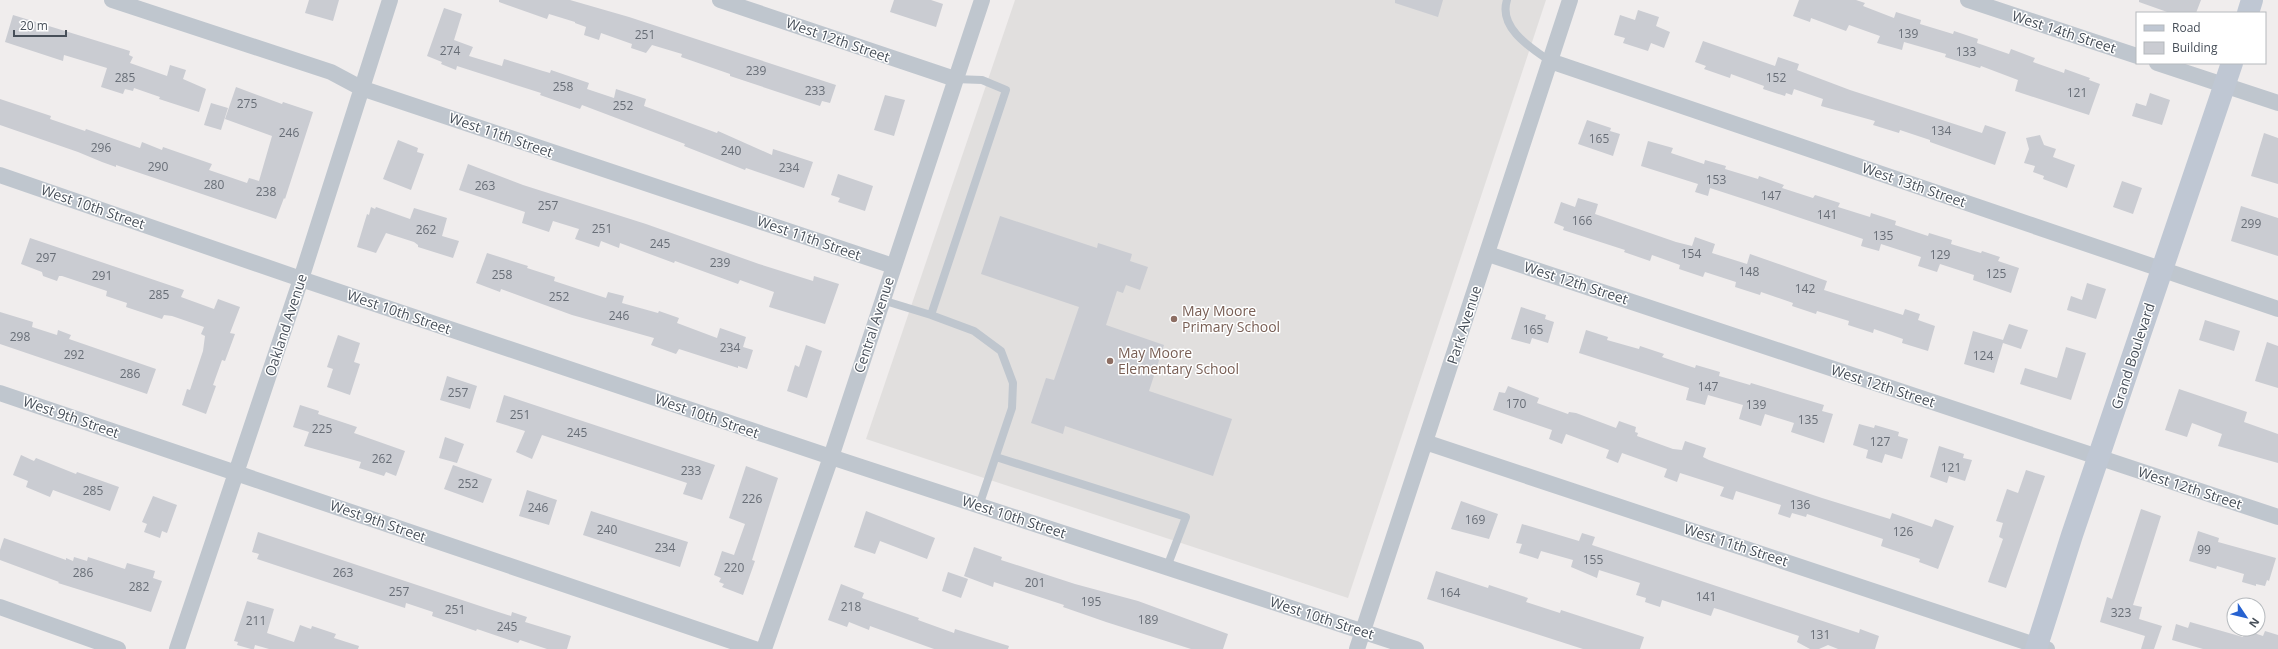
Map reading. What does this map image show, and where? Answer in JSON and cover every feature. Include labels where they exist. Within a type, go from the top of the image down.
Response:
[{"type":"street","name":"West 11th Street","points":[[112,0],[330,72],[361,88],[893,266]]},
{"type":"street","name":"Oakland Avenue","points":[[177,649],[301,279],[390,0]]},
{"type":"street","name":"West 12th Street","points":[[720,0],[955,79]]},
{"type":"street","name":"Central Avenue","points":[[764,649],[831,457],[982,0]]},
{"type":"street","name":"Park Avenue","points":[[1357,649],[1488,254],[1570,0]]},
{"type":"street","name":"West 14th Street","points":[[1968,0],[2136,56]]},
{"type":"street","points":[[2248,12],[2252,0]]},
{"type":"street","name":"West 13th Street","points":[[1550,61],[2278,309]]},
{"type":"street","points":[[2160,64],[2278,103]]},
{"type":"street","name":"Grand Boulevard","points":[[2040,648],[2099,458],[2161,270],[2232,64]]},
{"type":"street","name":"West 10th Street","points":[[0,175],[301,279],[831,457],[1416,649]]},
{"type":"street","name":"West 12th Street","points":[[1488,254],[2278,517]]},
{"type":"street","name":"West 9th Street","points":[[0,393],[756,649]]},
{"type":"street","name":"West 11th Street","points":[[1425,442],[2040,648]]},
{"type":"street","points":[[0,607],[118,649]]},
{"type":"lane","points":[[1507,0],[1504,8],[1512,30],[1528,47],[1550,61]]},
{"type":"lane","points":[[930,315],[1006,90],[982,80],[955,79]]},
{"type":"lane","points":[[882,300],[974,331],[1001,351],[1013,383],[1012,408],[979,506]]},
{"type":"lane","points":[[996,457],[1186,517],[1167,567]]},
{"type":"shaded area","name":"May Moore Primary School","points":[[1015,0],[1546,0],[1348,598],[866,439]]},
{"type":"building","points":[[309,0],[339,0],[333,21],[305,13]]},
{"type":"building","points":[[499,0],[570,0],[629,17],[836,85],[830,103],[822,101],[820,106],[730,76],[730,74],[681,57],[682,54],[652,45],[646,53],[631,48],[632,44],[601,33],[599,40],[584,35],[586,27],[575,22],[549,14],[547,19],[499,2]]},
{"type":"building","points":[[894,0],[931,0],[943,4],[936,27],[890,12]]},
{"type":"building","points":[[1395,0],[1443,0],[1438,17],[1395,3]]},
{"type":"building","points":[[1799,0],[1856,0],[1865,3],[1863,6],[1894,18],[1896,12],[1921,20],[1920,24],[1953,34],[1954,31],[1978,39],[1977,43],[2009,54],[2011,49],[2035,58],[2033,62],[2064,73],[2065,69],[2090,78],[2089,80],[2100,84],[2089,115],[2015,91],[2018,80],[1981,66],[1980,68],[1945,57],[1946,54],[1904,42],[1902,50],[1877,43],[1880,36],[1849,25],[1846,31],[1811,18],[1810,22],[1793,16]]},
{"type":"building","points":[[2139,0],[2201,0],[2196,12],[2167,12],[2139,2]]},
{"type":"building","points":[[444,8],[462,14],[454,40],[473,47],[469,56],[502,66],[504,59],[550,73],[551,70],[589,83],[587,89],[614,98],[616,89],[646,99],[644,106],[717,133],[718,131],[772,155],[773,149],[813,162],[804,188],[746,168],[745,170],[684,146],[685,144],[582,105],[580,109],[540,95],[541,93],[457,66],[456,70],[441,64],[442,62],[427,56]]},
{"type":"building","points":[[1638,10],[1659,17],[1656,26],[1670,32],[1664,48],[1651,43],[1648,51],[1623,43],[1625,38],[1614,35],[1620,15],[1635,20]]},
{"type":"building","points":[[13,15],[130,51],[129,55],[133,57],[130,63],[167,76],[170,65],[186,70],[183,79],[206,89],[199,112],[159,99],[160,97],[134,88],[133,91],[125,89],[123,94],[101,87],[107,68],[64,55],[63,61],[5,42]]},
{"type":"building","points":[[1703,41],[1775,66],[1778,57],[1799,64],[1797,70],[1850,90],[1982,133],[1985,125],[2006,132],[1995,165],[1900,130],[1899,133],[1873,125],[1875,121],[1821,106],[1823,99],[1794,89],[1792,95],[1786,93],[1785,96],[1763,89],[1764,86],[1731,74],[1730,78],[1704,69],[1706,66],[1695,62]]},
{"type":"building","points":[[236,87],[282,104],[283,102],[313,112],[285,199],[284,198],[276,219],[116,165],[116,167],[0,125],[0,99],[51,116],[50,119],[85,131],[86,129],[140,148],[142,142],[162,150],[163,147],[212,164],[209,170],[247,183],[249,178],[259,181],[272,136],[225,119]]},
{"type":"building","points":[[2150,93],[2170,100],[2162,125],[2132,116],[2136,103],[2146,106]]},
{"type":"building","points":[[885,95],[905,100],[894,136],[874,130]]},
{"type":"building","points":[[211,103],[228,108],[221,130],[204,125]]},
{"type":"building","points":[[1587,120],[1611,128],[1610,131],[1620,134],[1613,156],[1578,144]]},
{"type":"building","points":[[2264,133],[2278,138],[2278,184],[2251,176]]},
{"type":"building","points":[[2040,135],[2044,145],[2056,149],[2053,157],[2075,165],[2067,188],[2043,179],[2044,176],[2033,172],[2035,166],[2024,163],[2029,149],[2026,138]]},
{"type":"building","points":[[398,140],[418,148],[417,152],[424,154],[411,190],[383,179]]},
{"type":"building","points":[[1648,141],[1673,148],[1671,153],[1704,164],[1705,160],[1726,166],[1725,169],[1758,179],[1759,176],[1784,185],[1782,188],[1813,198],[1815,195],[1840,203],[1838,207],[1870,217],[1871,213],[1896,221],[1895,225],[1928,236],[1929,233],[1952,240],[1951,244],[2000,257],[1998,261],[2019,268],[2011,293],[1973,280],[1974,275],[1940,264],[1937,272],[1918,266],[1921,257],[1881,244],[1879,251],[1861,246],[1863,239],[1710,188],[1708,196],[1695,192],[1698,184],[1641,166]]},
{"type":"building","points":[[468,164],[523,185],[646,224],[759,264],[813,281],[814,276],[839,284],[825,324],[769,307],[774,292],[740,280],[738,284],[620,243],[619,248],[601,241],[599,247],[575,239],[579,229],[553,221],[549,232],[522,223],[525,212],[459,190]]},
{"type":"building","points":[[838,174],[873,186],[865,211],[838,202],[840,198],[831,195]]},
{"type":"building","points":[[2122,181],[2142,188],[2133,214],[2113,207]]},
{"type":"building","points":[[1578,198],[1598,204],[1595,214],[1676,242],[1692,246],[1695,237],[1715,244],[1712,253],[1747,264],[1750,254],[1827,281],[1824,290],[1903,315],[1905,309],[1920,314],[1918,320],[1935,326],[1928,351],[1902,343],[1903,339],[1874,329],[1873,333],[1848,325],[1849,321],[1817,311],[1816,314],[1792,306],[1793,303],[1761,292],[1760,295],[1735,287],[1736,282],[1705,272],[1703,277],[1679,269],[1680,265],[1652,255],[1650,261],[1624,252],[1625,250],[1563,230],[1564,227],[1554,223],[1561,202],[1575,207]]},
{"type":"building","points":[[2241,206],[2278,218],[2278,256],[2231,241]]},
{"type":"building","points":[[371,207],[375,209],[376,207],[410,219],[414,208],[447,218],[442,236],[459,241],[453,258],[418,247],[418,245],[414,242],[386,233],[376,253],[357,247],[367,214],[369,215]]},
{"type":"building","name":"May Moore Elementary School","points":[[1000,216],[1097,248],[1098,243],[1132,254],[1130,261],[1148,267],[1140,290],[1126,285],[1123,293],[1117,291],[1106,325],[1164,345],[1149,391],[1232,419],[1213,476],[1065,426],[1063,434],[1031,423],[1046,378],[1054,380],[1079,307],[981,274]]},
{"type":"building","points":[[30,238],[184,290],[181,297],[214,309],[218,299],[240,307],[230,333],[235,334],[225,361],[222,360],[213,385],[216,386],[206,414],[182,405],[187,389],[190,390],[203,351],[205,336],[201,334],[204,327],[172,316],[164,315],[162,319],[126,307],[127,303],[106,296],[107,291],[62,276],[59,276],[57,281],[43,276],[42,272],[21,264]]},
{"type":"building","points":[[487,253],[528,266],[527,268],[555,277],[554,281],[606,298],[608,292],[624,296],[622,303],[658,313],[659,311],[679,318],[677,323],[717,338],[720,328],[746,337],[743,347],[753,350],[747,369],[738,366],[738,368],[679,349],[676,354],[651,345],[654,338],[572,315],[501,289],[500,292],[476,283]]},
{"type":"building","points":[[2087,283],[2106,289],[2096,319],[2067,310],[2071,296],[2082,300]]},
{"type":"building","points":[[1521,307],[1546,315],[1545,319],[1554,322],[1548,343],[1532,338],[1530,344],[1511,339]]},
{"type":"building","points":[[0,312],[33,322],[32,327],[57,335],[58,330],[71,335],[69,339],[156,369],[147,394],[0,344]]},
{"type":"building","points":[[2205,320],[2240,331],[2234,351],[2199,340]]},
{"type":"building","points":[[2009,324],[2028,330],[2021,349],[2003,343],[1994,373],[1964,364],[1973,331],[2003,340]]},
{"type":"building","points":[[1586,330],[1608,337],[1607,340],[1639,349],[1640,346],[1664,354],[1662,357],[1695,368],[1696,365],[1720,372],[1719,376],[1750,385],[1751,383],[1824,405],[1822,411],[1833,414],[1824,443],[1791,432],[1794,423],[1765,414],[1761,426],[1739,419],[1743,405],[1708,395],[1705,405],[1686,400],[1689,388],[1579,353]]},
{"type":"building","points":[[338,335],[360,343],[354,362],[360,364],[350,395],[327,387],[333,369],[327,367]]},
{"type":"building","points":[[2267,342],[2278,346],[2278,388],[2255,381]]},
{"type":"building","points":[[806,345],[822,351],[807,398],[787,391],[795,365],[799,367]]},
{"type":"building","points":[[2066,347],[2086,353],[2071,400],[2020,384],[2025,368],[2057,378]]},
{"type":"building","points":[[447,376],[477,386],[470,409],[440,400]]},
{"type":"building","points":[[1508,386],[1539,398],[1537,403],[1568,414],[1569,412],[1576,413],[1616,428],[1619,421],[1636,427],[1635,432],[1638,433],[1637,436],[1673,449],[1682,450],[1685,441],[1706,448],[1703,457],[1709,460],[1822,498],[1890,519],[1892,513],[1932,527],[1935,519],[1954,526],[1938,569],[1919,562],[1920,559],[1881,546],[1883,539],[1807,514],[1806,517],[1792,513],[1790,518],[1778,514],[1781,505],[1736,491],[1733,500],[1720,496],[1724,487],[1680,473],[1677,482],[1664,477],[1667,469],[1622,453],[1618,463],[1606,458],[1609,450],[1566,434],[1562,444],[1549,439],[1552,430],[1493,410],[1499,392],[1505,393]]},
{"type":"building","points":[[2179,389],[2247,412],[2244,422],[2278,434],[2278,463],[2218,446],[2222,434],[2192,423],[2187,437],[2165,430]]},
{"type":"building","points":[[504,395],[715,465],[702,500],[683,494],[687,483],[542,435],[532,459],[516,452],[525,431],[496,422]]},
{"type":"building","points":[[300,405],[319,411],[318,414],[357,427],[354,433],[405,451],[396,476],[386,472],[384,476],[359,468],[361,462],[304,446],[309,432],[293,427]]},
{"type":"building","points":[[1859,424],[1874,428],[1875,425],[1899,432],[1898,436],[1908,439],[1902,459],[1885,454],[1882,463],[1866,458],[1868,450],[1853,445]]},
{"type":"building","points":[[445,437],[464,444],[457,463],[439,458]]},
{"type":"building","points":[[1939,446],[1964,454],[1963,458],[1972,460],[1965,481],[1949,476],[1947,483],[1930,477]]},
{"type":"building","points":[[21,455],[34,461],[36,458],[76,474],[77,472],[119,487],[110,511],[53,490],[50,497],[26,487],[28,481],[13,475]]},
{"type":"building","points":[[453,465],[492,479],[483,503],[444,489]]},
{"type":"building","points":[[746,466],[778,478],[752,560],[755,561],[743,595],[722,587],[724,584],[719,582],[721,578],[714,575],[722,551],[734,555],[745,524],[729,518]]},
{"type":"building","points":[[2026,470],[2045,476],[2006,588],[1988,582],[2003,539],[1999,537],[2003,523],[1996,521],[2007,489],[2018,493]]},
{"type":"building","points":[[527,490],[557,500],[549,525],[519,516]]},
{"type":"building","points":[[153,496],[177,505],[167,533],[162,531],[160,538],[144,532],[147,524],[142,522]]},
{"type":"building","points":[[1461,501],[1498,514],[1489,539],[1451,529]]},
{"type":"building","points":[[2141,509],[2161,516],[2133,605],[2142,607],[2139,619],[2162,626],[2154,649],[2141,649],[2145,636],[2100,622],[2107,597],[2112,599]]},
{"type":"building","points":[[591,511],[688,542],[680,567],[583,535]]},
{"type":"building","points":[[866,511],[935,538],[927,559],[880,541],[875,554],[854,547]]},
{"type":"building","points":[[1522,524],[1579,541],[1582,533],[1595,537],[1592,545],[1859,633],[1860,629],[1879,636],[1875,649],[1838,649],[1828,645],[1819,649],[1810,649],[1797,642],[1799,636],[1714,608],[1711,616],[1662,600],[1660,607],[1645,602],[1646,598],[1636,595],[1640,583],[1599,570],[1597,578],[1571,567],[1573,560],[1541,551],[1538,559],[1519,553],[1522,544],[1516,543]]},
{"type":"building","points":[[2198,531],[2219,538],[2218,542],[2276,558],[2269,581],[2267,580],[2265,586],[2256,584],[2256,586],[2242,582],[2244,574],[2217,566],[2216,569],[2189,561]]},
{"type":"building","points":[[258,532],[511,616],[512,612],[527,617],[525,622],[571,636],[567,649],[547,649],[520,640],[518,643],[477,629],[476,631],[432,616],[433,612],[406,603],[405,608],[257,559],[259,554],[252,552]]},
{"type":"building","points":[[4,538],[66,560],[66,558],[73,561],[74,557],[87,561],[88,557],[125,569],[127,563],[155,571],[153,578],[162,581],[151,612],[58,583],[59,582],[0,560],[0,550]]},
{"type":"building","points":[[974,547],[1002,557],[1001,560],[1075,584],[1138,601],[1228,634],[1223,649],[1191,649],[1106,622],[1063,607],[1064,605],[994,582],[993,587],[964,576]]},
{"type":"building","points":[[1436,571],[1488,588],[1489,585],[1528,598],[1526,602],[1560,613],[1561,610],[1644,637],[1640,649],[1583,649],[1427,599]]},
{"type":"building","points":[[948,572],[968,579],[961,598],[942,591]]},
{"type":"building","points":[[841,584],[864,593],[862,598],[919,618],[918,620],[954,633],[955,629],[1009,646],[1008,649],[934,649],[870,626],[869,630],[849,622],[847,627],[828,620]]},
{"type":"building","points":[[247,601],[274,609],[267,633],[294,642],[300,625],[311,629],[312,626],[336,634],[334,638],[359,646],[358,649],[269,649],[255,645],[254,649],[251,649],[237,645],[238,642],[234,641]]},
{"type":"building","points":[[2190,622],[2226,632],[2226,637],[2266,637],[2266,631],[2278,635],[2278,649],[2203,649],[2172,640],[2176,624],[2188,628]]},
{"type":"place","name":"May Moore Primary School","points":[[1174,319]]},
{"type":"place","name":"May Moore Elementary School","points":[[1110,361]]}]
